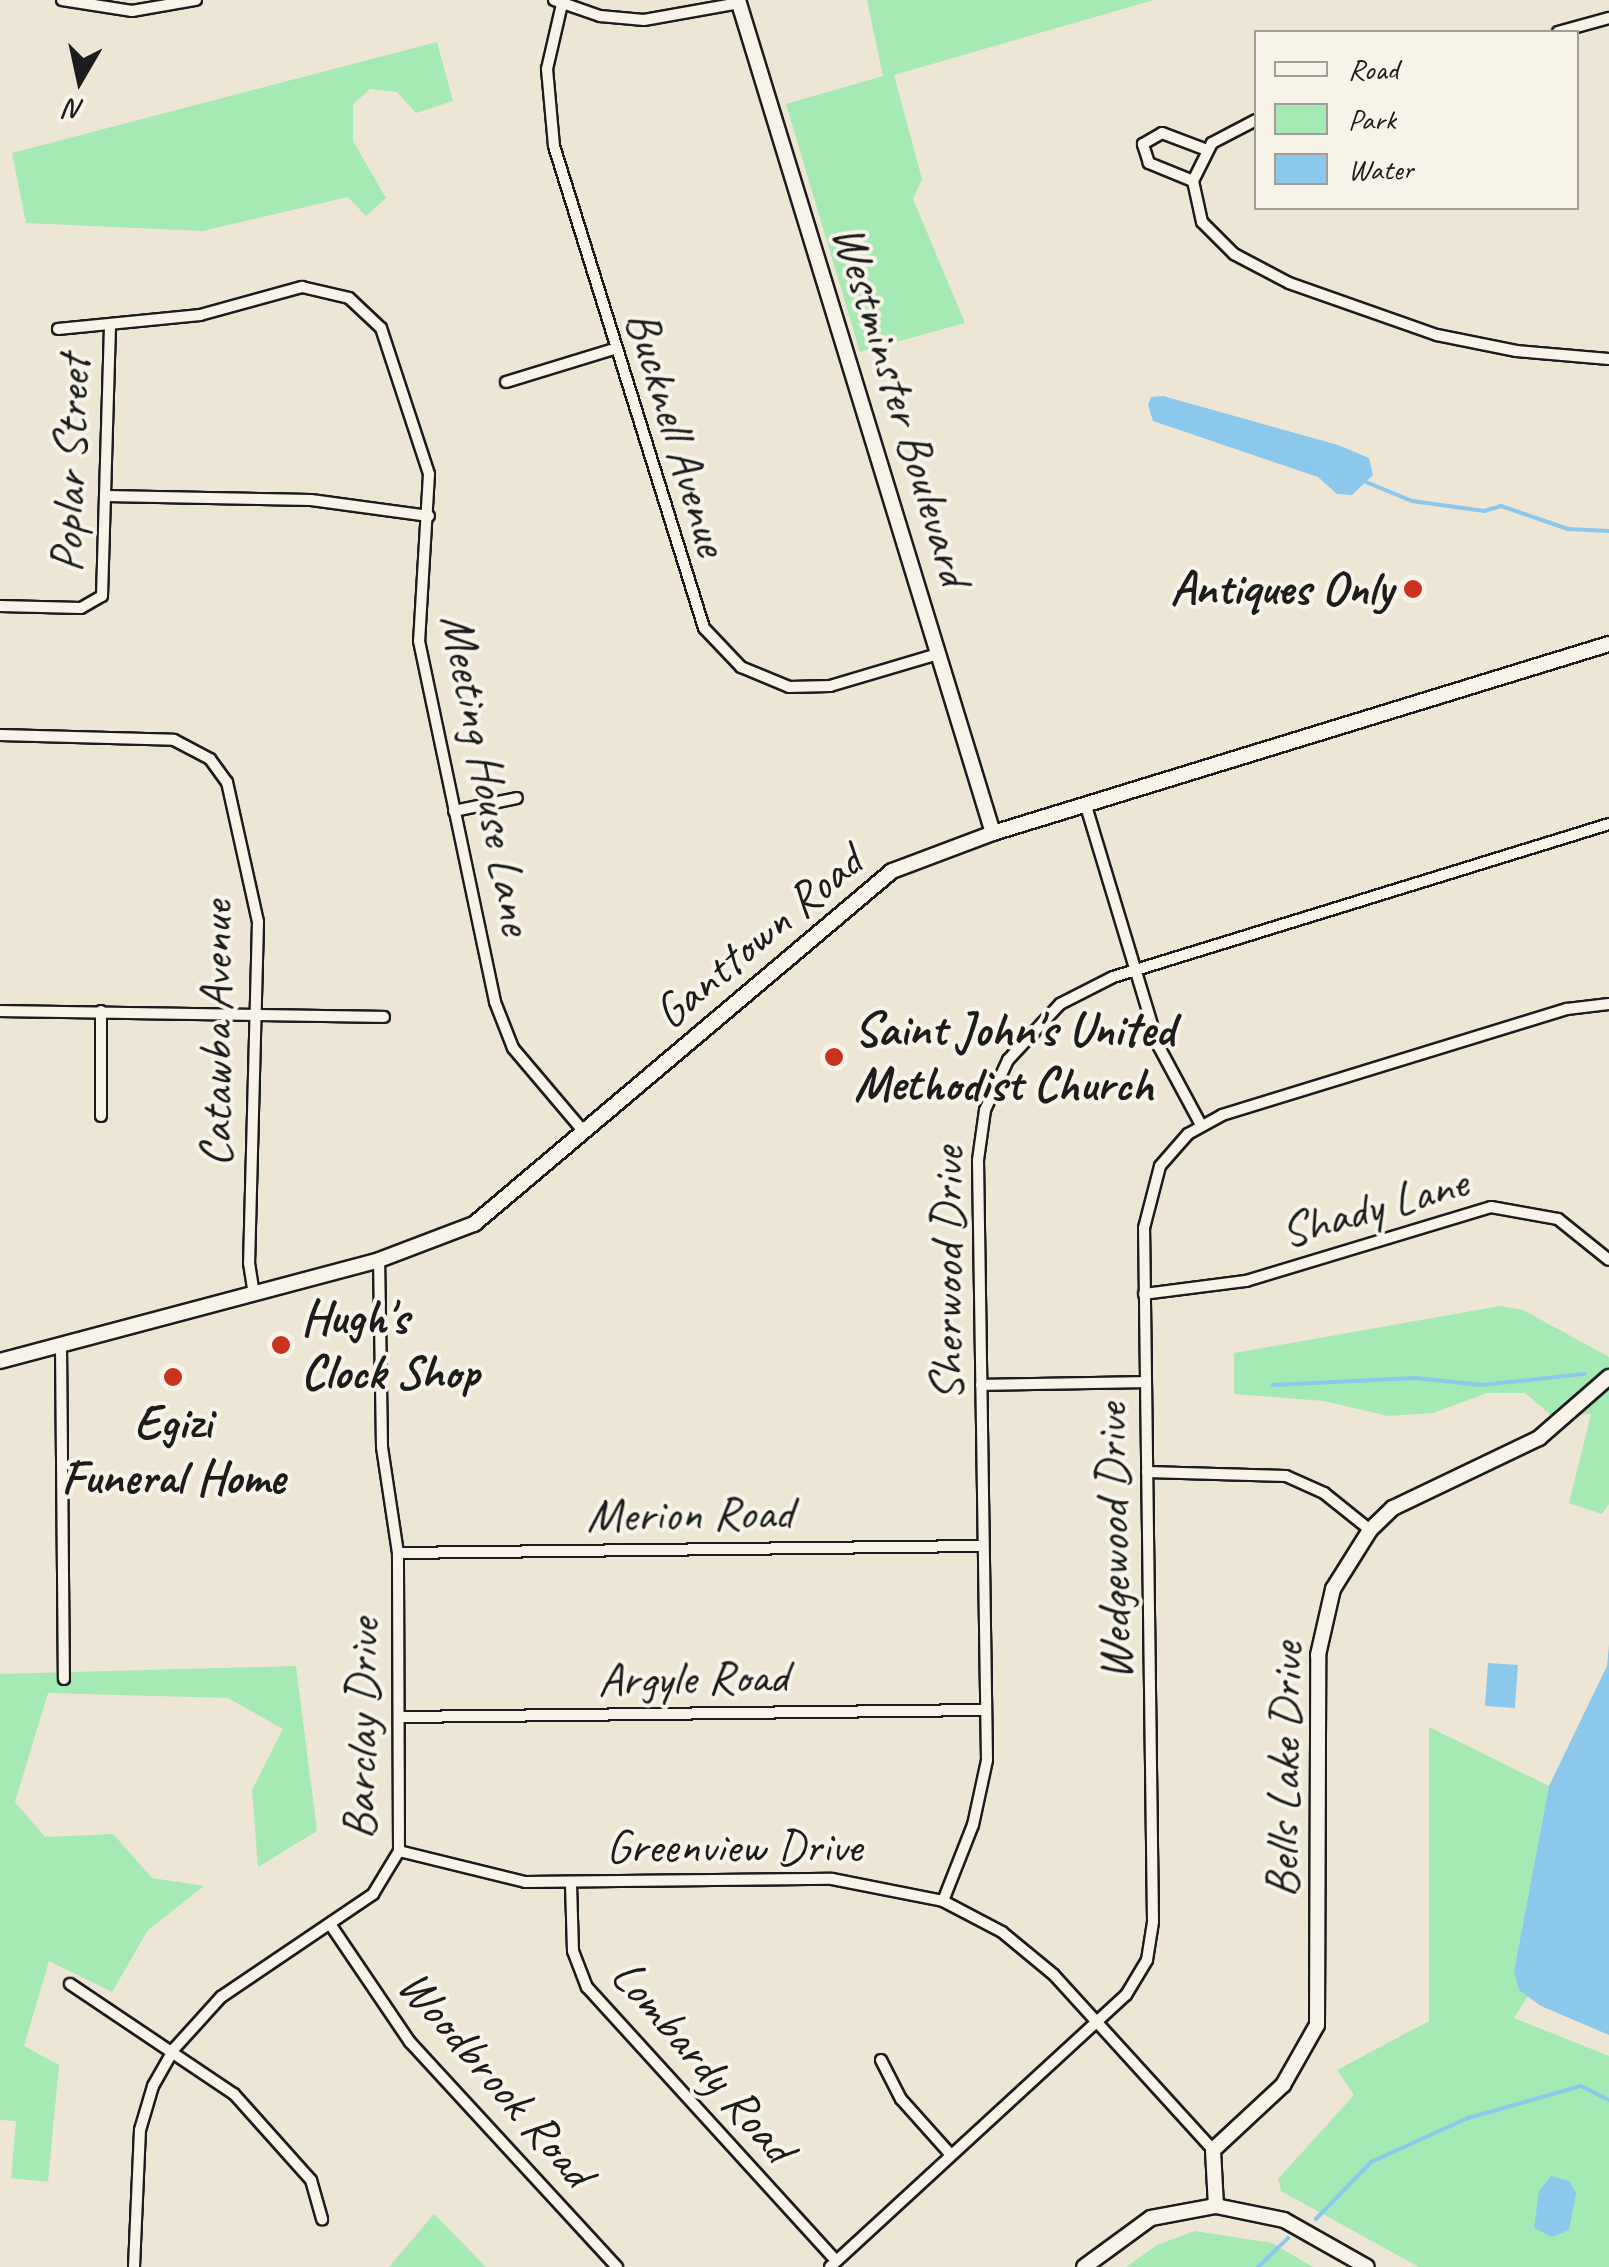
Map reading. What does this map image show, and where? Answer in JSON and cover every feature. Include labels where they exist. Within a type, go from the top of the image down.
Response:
[{"type":"street","points":[[62,0],[132,10],[196,0]]},
{"type":"street","points":[[558,2],[644,20],[738,2]]},
{"type":"street","name":"Bucknell Avenue","points":[[558,2],[547,69],[549,120],[694,607],[720,650],[766,681],[802,688],[938,654]]},
{"type":"street","name":"Westminster Boulevard","points":[[738,2],[993,832]]},
{"type":"street","points":[[1565,30],[1609,18]]},
{"type":"street","points":[[1254,121],[1227,130],[1207,150],[1193,181],[1196,210],[1210,233],[1278,278],[1437,335],[1516,351],[1609,359]]},
{"type":"street","points":[[1193,181],[1149,163],[1143,144],[1162,133],[1207,150]]},
{"type":"street","name":"Meeting House Lane","points":[[58,329],[110,328],[200,315],[295,288],[349,298],[377,322],[392,352],[427,466],[429,516],[418,630],[502,1028],[523,1062],[584,1132]]},
{"type":"street","name":"Poplar Street","points":[[0,606],[81,608],[98,602],[104,590],[110,328]]},
{"type":"street","points":[[506,382],[614,348]]},
{"type":"street","points":[[106,496],[312,500],[429,516]]},
{"type":"street","name":"Ganttown Road","points":[[0,1361],[379,1260],[474,1224],[869,884],[993,832],[1609,644]]},
{"type":"street","name":"Catawba Avenue","points":[[0,735],[153,736],[191,747],[221,770],[234,799],[256,905],[254,1293]]},
{"type":"street","points":[[454,812],[517,798]]},
{"type":"street","points":[[1086,806],[1167,1067],[1200,1125],[1567,1010],[1609,1004]]},
{"type":"street","name":"Sherwood Drive","points":[[943,1901],[984,1787],[977,1182],[980,1128],[991,1093],[1018,1046],[1045,1016],[1091,985],[1609,824]]},
{"type":"street","points":[[101,1010],[101,1116]]},
{"type":"street","points":[[0,1011],[384,1017]]},
{"type":"street","name":"Wedgewood Drive","points":[[833,2264],[1136,1983],[1152,1934],[1145,1212],[1153,1178],[1200,1125]]},
{"type":"street","name":"Shady Lane","points":[[1144,1294],[1246,1281],[1504,1206],[1566,1223],[1609,1260]]},
{"type":"street","name":"Barclay Drive","points":[[134,2267],[140,2130],[154,2086],[174,2049],[230,1990],[332,1927],[384,1882],[398,1851],[402,1717],[398,1553],[382,1447],[379,1260]]},
{"type":"street","points":[[61,1345],[64,1679]]},
{"type":"street","name":"Bells Lake Drive","points":[[1213,2150],[1284,2084],[1317,2025],[1318,1655],[1333,1589],[1370,1530],[1419,1491],[1539,1438],[1609,1377]]},
{"type":"street","points":[[982,1385],[1145,1382]]},
{"type":"street","points":[[1147,1472],[1286,1476],[1324,1493],[1370,1530]]},
{"type":"street","name":"Merion Road","points":[[398,1553],[982,1546]]},
{"type":"street","name":"Argyle Road","points":[[402,1717],[986,1710]]},
{"type":"street","name":"Greenview Drive","points":[[398,1851],[508,1880],[571,1884],[832,1878],[943,1901],[1022,1947],[1098,2022],[1213,2150]]},
{"type":"street","name":"Lombardy Road","points":[[571,1884],[573,1951],[587,1987],[833,2264]]},
{"type":"street","name":"Woodbrook Road","points":[[332,1927],[389,2017],[617,2267]]},
{"type":"street","points":[[70,1984],[174,2049],[234,2094],[312,2180],[322,2218]]},
{"type":"street","points":[[881,2060],[901,2099],[951,2155]]},
{"type":"street","points":[[1213,2150],[1216,2206]]},
{"type":"street","points":[[1084,2267],[1151,2218],[1216,2206],[1284,2220],[1366,2267]]},
{"type":"green space","points":[[867,0],[1154,0],[894,75],[922,179],[913,199],[965,323],[860,352],[786,104],[883,76]]},
{"type":"green space","points":[[437,42],[453,101],[416,113],[397,92],[370,89],[353,104],[353,141],[386,198],[366,216],[348,197],[202,231],[26,223],[12,153]]},
{"type":"green space","points":[[1500,1306],[1523,1310],[1609,1357],[1609,1504],[1602,1514],[1569,1503],[1591,1414],[1551,1415],[1525,1393],[1487,1393],[1433,1413],[1388,1416],[1324,1401],[1234,1394],[1234,1353]]},
{"type":"green space","points":[[296,1666],[317,1831],[258,1867],[252,1790],[283,1729],[228,1698],[48,1693],[15,1802],[45,1837],[113,1834],[152,1878],[204,1886],[148,1930],[112,1992],[49,1961],[24,2046],[59,2065],[48,2182],[11,2178],[16,2121],[0,2120],[0,1674]]},
{"type":"green space","points":[[1429,1727],[1549,1786],[1514,1971],[1528,1996],[1514,2018],[1609,2056],[1609,2267],[1419,2267],[1281,2191],[1278,2179],[1354,2095],[1337,2070],[1429,2021]]},
{"type":"green space","points":[[434,2214],[486,2267],[389,2267]]},
{"type":"green space","points":[[1195,2231],[1272,2243],[1313,2267],[1126,2267],[1157,2245]]},
{"type":"water","points":[[1163,396],[1338,445],[1369,458],[1373,475],[1352,495],[1337,494],[1318,477],[1153,421],[1148,405],[1151,397]]},
{"type":"water","points":[[1609,1644],[1609,2035],[1541,2006],[1519,1990],[1514,1971],[1549,1786],[1607,1666]]},
{"type":"water","points":[[1488,1663],[1518,1665],[1515,1708],[1485,1706]]},
{"type":"water","points":[[1551,2176],[1569,2181],[1576,2193],[1569,2230],[1552,2237],[1534,2228],[1539,2191]]},
{"type":"waterway","points":[[1366,482],[1412,501],[1484,511],[1501,506],[1568,529],[1609,531]]},
{"type":"waterway","points":[[1273,1385],[1415,1378],[1482,1385],[1584,1374]]},
{"type":"waterway","points":[[1316,2219],[1371,2162],[1468,2118],[1581,2086],[1609,2100]]},
{"type":"waterway","points":[[1258,2267],[1288,2238]]},
{"type":"place","name":"Antiques Only","points":[[1413,589]]},
{"type":"place","name":"Saint John's United Methodist Church","points":[[834,1057]]},
{"type":"place","name":"Hugh's Clock Shop","points":[[281,1345]]},
{"type":"place","name":"Egizi Funeral Home","points":[[173,1377]]}]
